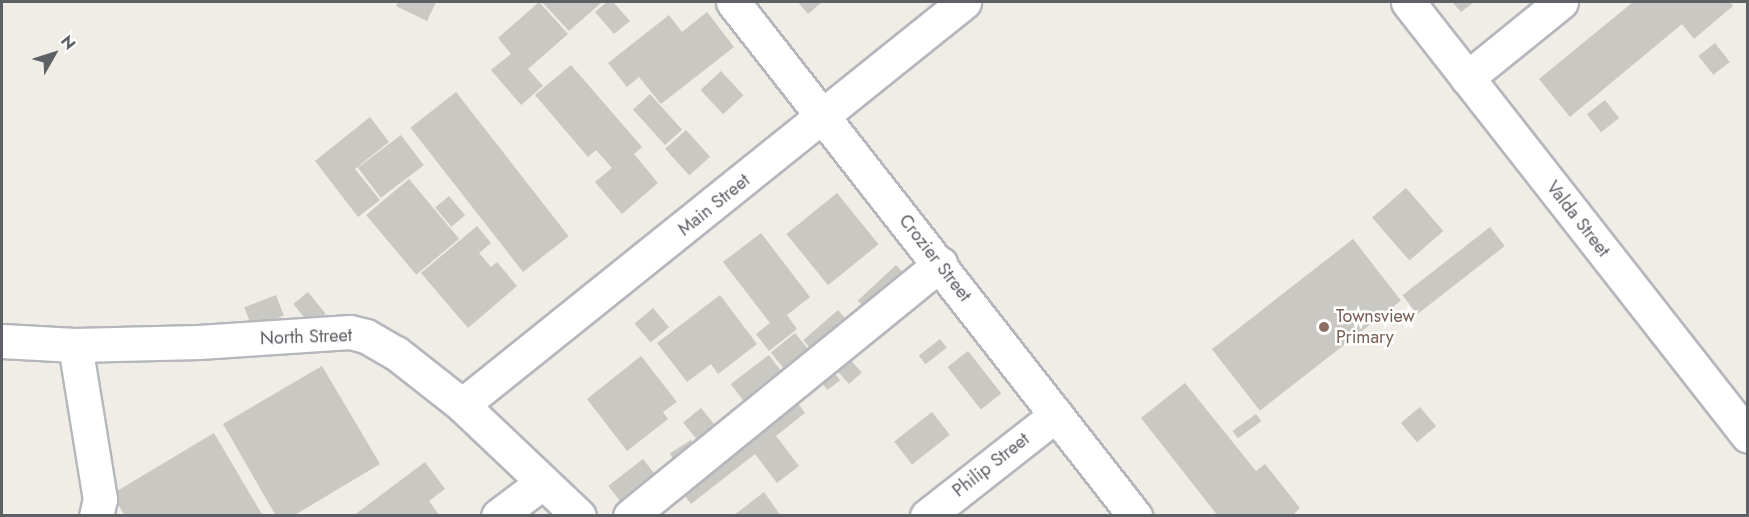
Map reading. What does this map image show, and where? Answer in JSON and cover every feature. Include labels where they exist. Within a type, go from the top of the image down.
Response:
[{"type":"street","name":"Crozier Street","points":[[732,2],[940,264],[1135,516]]},
{"type":"street","name":"Main Street","points":[[462,405],[963,2]]},
{"type":"street","name":"Valda Street","points":[[1408,2],[1748,436]]},
{"type":"street","points":[[1467,78],[1561,2]]},
{"type":"street","points":[[630,516],[940,264]]},
{"type":"street","name":"North Street","points":[[2,341],[75,345],[199,342],[350,332],[380,342],[462,405],[579,516]]},
{"type":"street","points":[[75,345],[98,491],[96,516]]},
{"type":"street","name":"Philip Street","points":[[927,516],[1056,416]]},
{"type":"street","points":[[498,516],[543,482]]},
{"type":"building","points":[[398,2],[436,2],[427,21],[396,6]]},
{"type":"building","points":[[539,2],[568,34],[528,69],[543,86],[521,105],[491,70],[511,54],[498,38]]},
{"type":"building","points":[[542,2],[602,2],[569,31]]},
{"type":"building","points":[[607,2],[613,2],[630,21],[614,34],[595,12]]},
{"type":"building","points":[[798,2],[822,2],[808,14]]},
{"type":"building","points":[[1452,2],[1474,2],[1461,12]]},
{"type":"building","points":[[1633,2],[1730,2],[1733,6],[1694,39],[1682,24],[1570,117],[1539,79]]},
{"type":"building","points":[[707,12],[734,47],[661,104],[639,77],[627,87],[608,63],[669,15],[682,32]]},
{"type":"building","points":[[1715,43],[1730,62],[1713,75],[1698,56]]},
{"type":"building","points":[[571,65],[642,147],[634,154],[658,183],[622,214],[595,182],[612,168],[596,150],[588,157],[535,95]]},
{"type":"building","points":[[721,71],[744,95],[723,114],[701,90]]},
{"type":"building","points":[[456,92],[569,236],[523,272],[410,128]]},
{"type":"building","points":[[650,94],[682,130],[665,145],[633,109]]},
{"type":"building","points":[[1605,100],[1619,118],[1601,132],[1587,114]]},
{"type":"building","points":[[370,117],[389,142],[355,169],[380,200],[358,217],[315,161]]},
{"type":"building","points":[[686,130],[710,157],[689,175],[665,149]]},
{"type":"building","points":[[401,135],[424,165],[381,198],[358,167]]},
{"type":"building","points":[[409,179],[459,239],[416,275],[366,215]]},
{"type":"building","points":[[1406,188],[1443,231],[1409,261],[1372,218]]},
{"type":"building","points":[[837,193],[879,244],[828,285],[786,234]]},
{"type":"building","points":[[449,196],[465,215],[451,227],[435,208]]},
{"type":"building","points":[[477,226],[491,243],[479,253],[491,267],[497,262],[517,286],[468,328],[421,273]]},
{"type":"building","points":[[1490,227],[1505,246],[1417,314],[1403,295]]},
{"type":"building","points":[[761,233],[810,297],[787,315],[797,329],[769,351],[756,334],[770,323],[723,262]]},
{"type":"building","points":[[1353,239],[1401,300],[1260,411],[1212,349]]},
{"type":"building","points":[[896,265],[909,279],[871,314],[858,300]]},
{"type":"building","points":[[308,292],[326,314],[311,326],[293,304]]},
{"type":"building","points":[[276,295],[284,316],[252,328],[244,307]]},
{"type":"building","points":[[720,295],[757,344],[718,374],[711,364],[687,382],[657,343]]},
{"type":"building","points":[[653,308],[669,327],[651,343],[635,323]]},
{"type":"building","points":[[838,310],[850,324],[815,354],[803,340]]},
{"type":"building","points":[[795,333],[811,353],[787,373],[771,353]]},
{"type":"building","points":[[940,339],[947,348],[925,364],[919,356]]},
{"type":"building","points":[[968,351],[1001,394],[981,410],[948,367]]},
{"type":"building","points":[[845,354],[862,373],[849,384],[832,365]]},
{"type":"building","points":[[769,355],[787,379],[749,408],[731,384]]},
{"type":"building","points":[[641,356],[677,402],[663,412],[668,419],[627,451],[587,399]]},
{"type":"building","points":[[322,366],[380,464],[293,516],[276,516],[223,424]]},
{"type":"building","points":[[829,366],[840,380],[827,390],[816,376]]},
{"type":"building","points":[[1185,383],[1256,471],[1265,464],[1300,508],[1292,516],[1218,516],[1141,418]]},
{"type":"building","points":[[793,397],[805,413],[776,436],[799,466],[777,483],[755,454],[691,504],[678,487]]},
{"type":"building","points":[[1420,407],[1436,426],[1417,442],[1401,423]]},
{"type":"building","points":[[701,408],[719,430],[701,444],[683,422]]},
{"type":"building","points":[[932,412],[950,435],[912,464],[894,442]]},
{"type":"building","points":[[1256,414],[1261,421],[1238,438],[1233,431]]},
{"type":"building","points":[[214,433],[263,516],[125,516],[112,494]]},
{"type":"building","points":[[691,440],[698,451],[677,464],[670,453]]},
{"type":"building","points":[[643,459],[660,481],[626,508],[608,486]]},
{"type":"building","points":[[425,462],[445,489],[429,501],[440,516],[353,516]]},
{"type":"building","points":[[764,492],[781,516],[733,516]]},
{"type":"place","name":"Townsview Primary","points":[[1324,327]]}]
